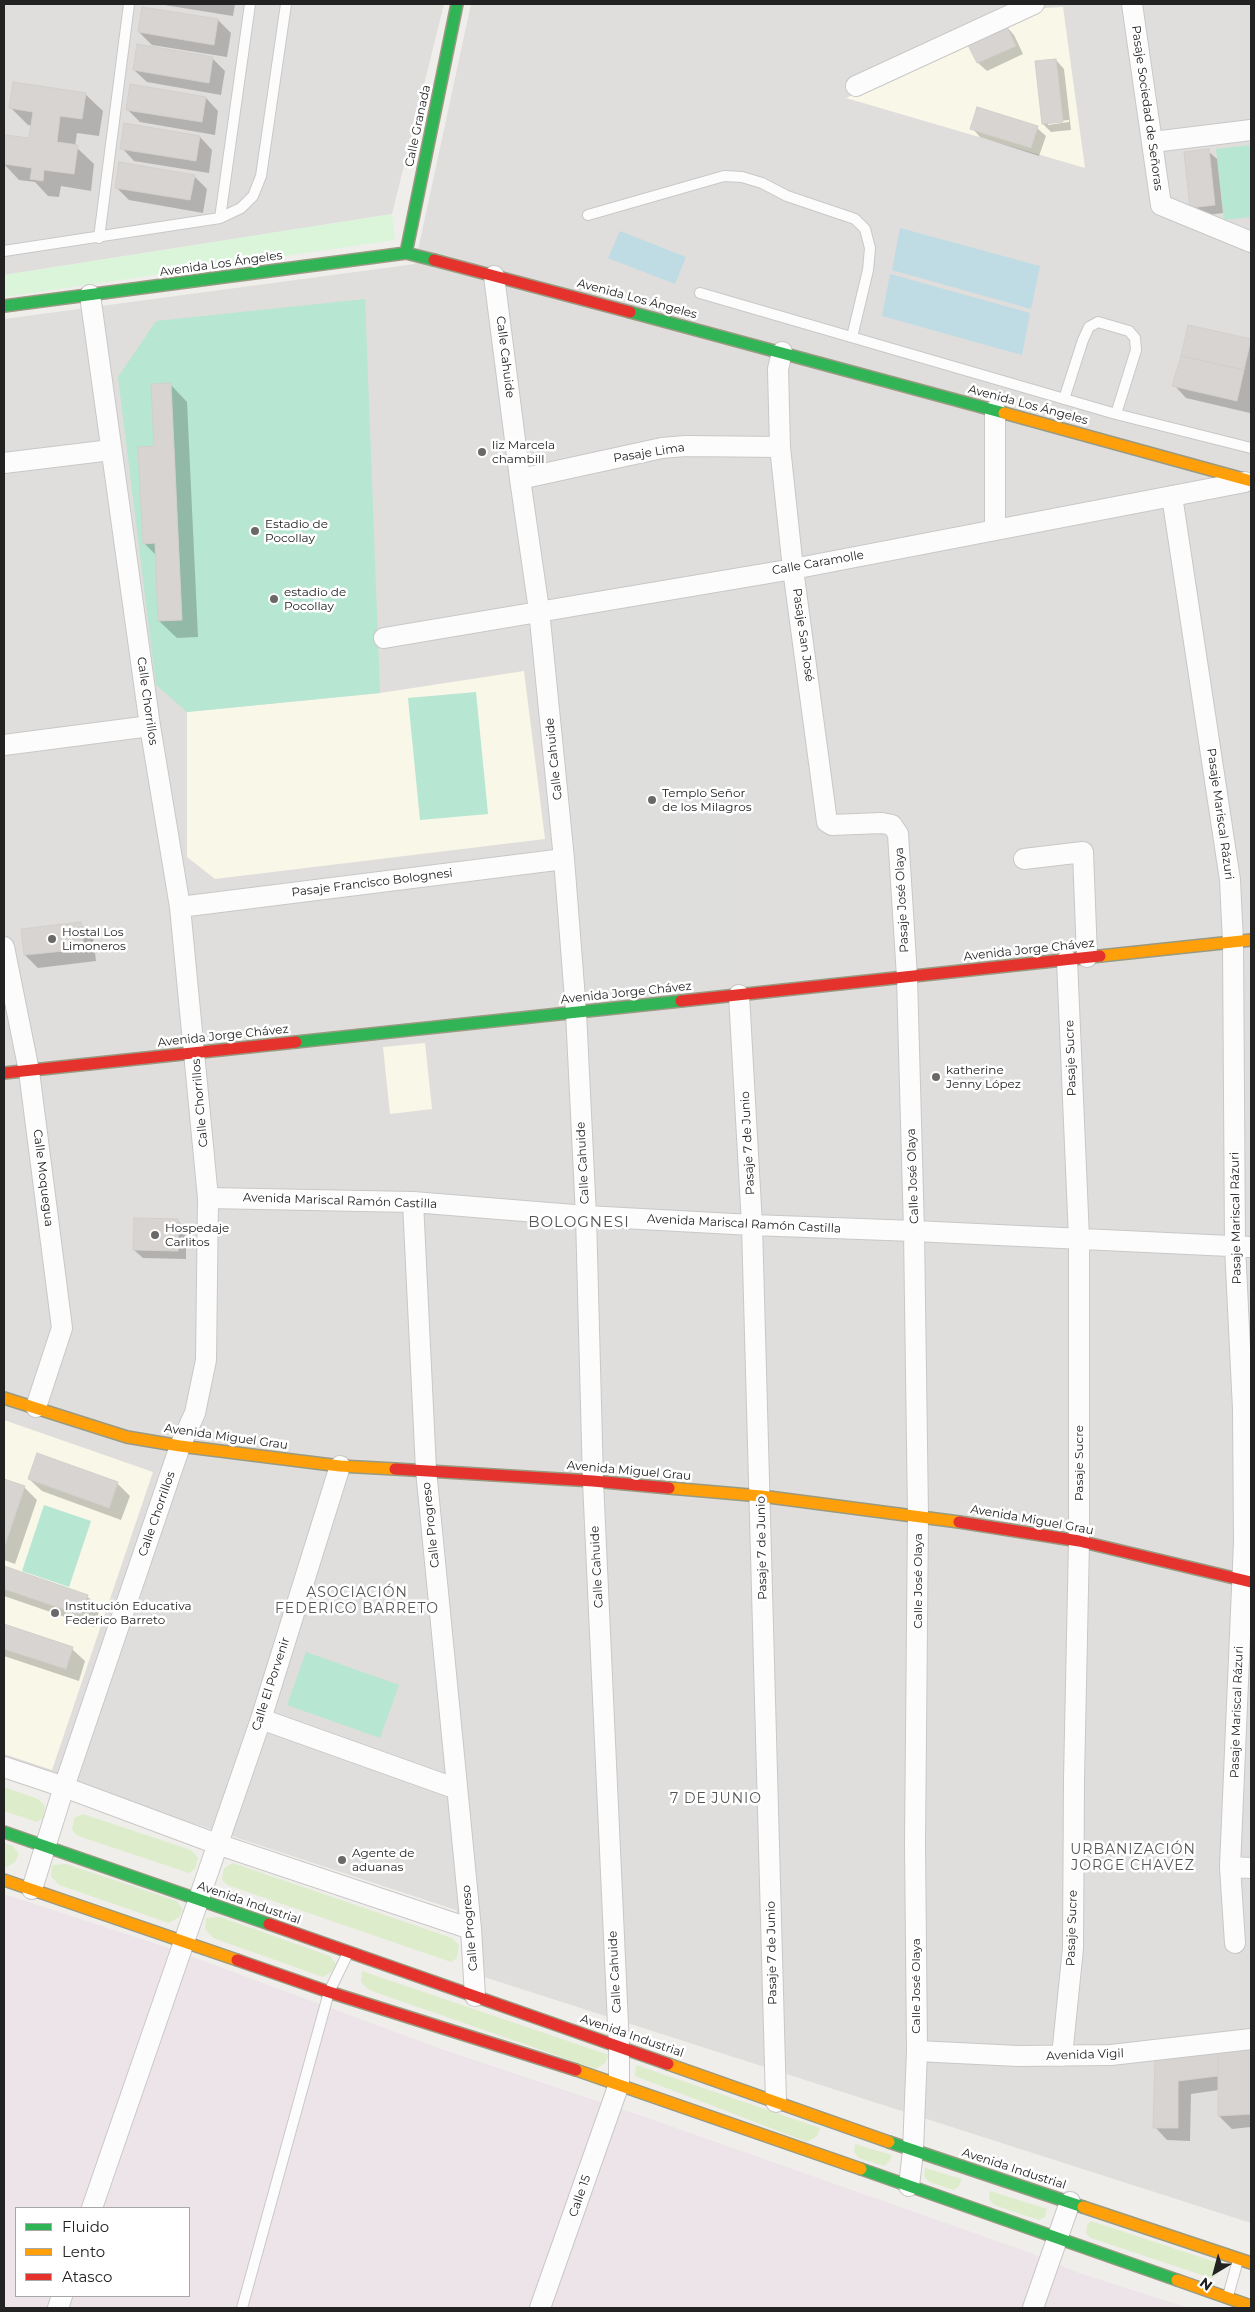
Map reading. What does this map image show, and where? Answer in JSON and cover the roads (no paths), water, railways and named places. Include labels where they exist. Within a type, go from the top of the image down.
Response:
[{"type":"street","name":"Calle Granada","points":[[406,253],[457,4]]},
{"type":"street","points":[[856,86],[1034,4]]},
{"type":"street","name":"Pasaje Sociedad de Señoras","points":[[1132,4],[1153,142],[1160,205],[1251,242]]},
{"type":"street","points":[[1153,142],[1251,130]]},
{"type":"street","name":"Avenida Los Ángeles","points":[[4,306],[406,253],[782,352],[1251,481]]},
{"type":"street","name":"Calle Cahuide","points":[[494,276],[520,479],[540,610],[564,859],[576,1012],[586,1216],[593,1481],[619,2046],[619,2084]]},
{"type":"street","name":"Calle Chorrillos","points":[[32,1889],[64,1787],[180,1446],[195,1412],[206,1360],[208,1198],[180,907],[150,726],[90,295]]},
{"type":"street","name":"Pasaje San José","points":[[782,352],[778,369],[780,447],[793,568],[806,650],[826,816],[827,822],[832,824]]},
{"type":"street","points":[[995,410],[995,530]]},
{"type":"street","name":"Pasaje Lima","points":[[520,479],[662,448],[685,446],[780,447]]},
{"type":"street","points":[[4,463],[111,450]]},
{"type":"street","name":"Calle Caramolle","points":[[384,638],[793,568],[1251,481]]},
{"type":"street","name":"Pasaje Mariscal Rázuri","points":[[1172,496],[1230,880],[1242,941],[1243,1247],[1247,1410],[1244,1542],[1246,1581],[1230,1867],[1235,1944]]},
{"type":"street","points":[[4,745],[150,726]]},
{"type":"street","name":"Pasaje José Olaya","points":[[832,824],[882,823],[892,825],[898,834],[907,977]]},
{"type":"street","name":"Pasaje Sucre","points":[[1024,859],[1083,852],[1077,958],[1079,1541],[1074,1779],[1074,1948],[1062,2056]]},
{"type":"street","name":"Pasaje Francisco Bolognesi","points":[[180,907],[564,859]]},
{"type":"street","name":"Avenida Jorge Chávez","points":[[4,1073],[1242,941]]},
{"type":"street","name":"Calle Moquegua","points":[[4,947],[29,1071],[62,1328],[36,1408]]},
{"type":"street","name":"Calle José Olaya","points":[[907,977],[914,1231],[918,1515],[915,1843],[917,2051],[913,2151],[909,2186]]},
{"type":"street","name":"Pasaje 7 de Junio","points":[[740,995],[752,1225],[761,1496],[776,2102]]},
{"type":"street","name":"Avenida Mariscal Ramón Castilla","points":[[208,1198],[413,1202],[586,1216],[752,1225],[1079,1238],[1243,1247]]},
{"type":"street","name":"Calle Progreso","points":[[413,1202],[426,1470],[471,1929],[475,1996]]},
{"type":"street","name":"Avenida Miguel Grau","points":[[4,1398],[127,1437],[180,1446],[340,1466],[593,1481],[761,1496],[918,1515],[1079,1541],[1246,1581]]},
{"type":"street","name":"Calle El Porvenir","points":[[92,2207],[182,1941],[198,1900],[260,1719],[340,1466]]},
{"type":"street","points":[[260,1719],[457,1789]]},
{"type":"street","points":[[4,1767],[64,1787],[217,1844],[471,1929]]},
{"type":"street","name":"Avenida Industrial","points":[[4,1832],[619,2046],[776,2102],[840,2129],[913,2151],[979,2177],[1070,2202],[1251,2263]]},
{"type":"street","points":[[1230,1867],[1251,1868]]},
{"type":"street","points":[[4,1880],[329,1992],[832,2154],[909,2186],[972,2204],[1057,2238],[1251,2306]]},
{"type":"street","name":"Avenida Vigil","points":[[917,2051],[1018,2056],[1111,2055],[1161,2051],[1251,2039]]},
{"type":"street","name":"Calle 15","points":[[540,2308],[619,2084]]},
{"type":"street","points":[[1033,2308],[1070,2202]]},
{"type":"lane","points":[[99,238],[129,4]]},
{"type":"lane","points":[[220,218],[250,4]]},
{"type":"lane","points":[[4,251],[220,218],[241,208],[253,196],[261,176],[286,4]]},
{"type":"lane","points":[[588,215],[724,176],[742,177],[762,183],[787,196],[855,219],[866,229],[870,248],[868,270],[852,337]]},
{"type":"lane","points":[[700,293],[1116,414],[1251,446]]},
{"type":"lane","points":[[1064,399],[1083,340],[1089,327],[1098,322],[1129,331],[1135,338],[1136,350],[1116,414]]},
{"type":"lane","points":[[242,2308],[329,1992],[348,1953]]},
{"type":"lane","points":[[1227,2297],[1238,2259]]},
{"type":"water","points":[[900,228],[1040,266],[1031,309],[892,270]]},
{"type":"water","points":[[620,231],[686,257],[675,284],[608,258]]},
{"type":"water","points":[[890,274],[1030,313],[1022,355],[882,316]]},
{"type":"place","name":"liz Marcela chambill","points":[[482,452]]},
{"type":"place","name":"Estadio de Pocollay","points":[[255,531]]},
{"type":"place","name":"estadio de Pocollay","points":[[274,599]]},
{"type":"place","name":"Templo Señor de los Milagros","points":[[652,800]]},
{"type":"place","name":"Hostal Los Limoneros","points":[[52,939]]},
{"type":"place","name":"katherine Jenny López","points":[[936,1077]]},
{"type":"place","name":"Hospedaje Carlitos","points":[[155,1235]]},
{"type":"place","name":"Institución Educativa Federico Barreto","points":[[55,1613]]},
{"type":"place","name":"Agente de aduanas","points":[[342,1860]]},
{"type":"district","name":"BOLOGNESI","points":[[579,1223]]},
{"type":"district","name":"ASOCIACIÓN FEDERICO BARRETO","points":[[357,1602]]},
{"type":"district","name":"7 DE JUNIO","points":[[716,1799]]},
{"type":"district","name":"URBANIZACIÓN JORGE CHAVEZ","points":[[1133,1858]]}]
